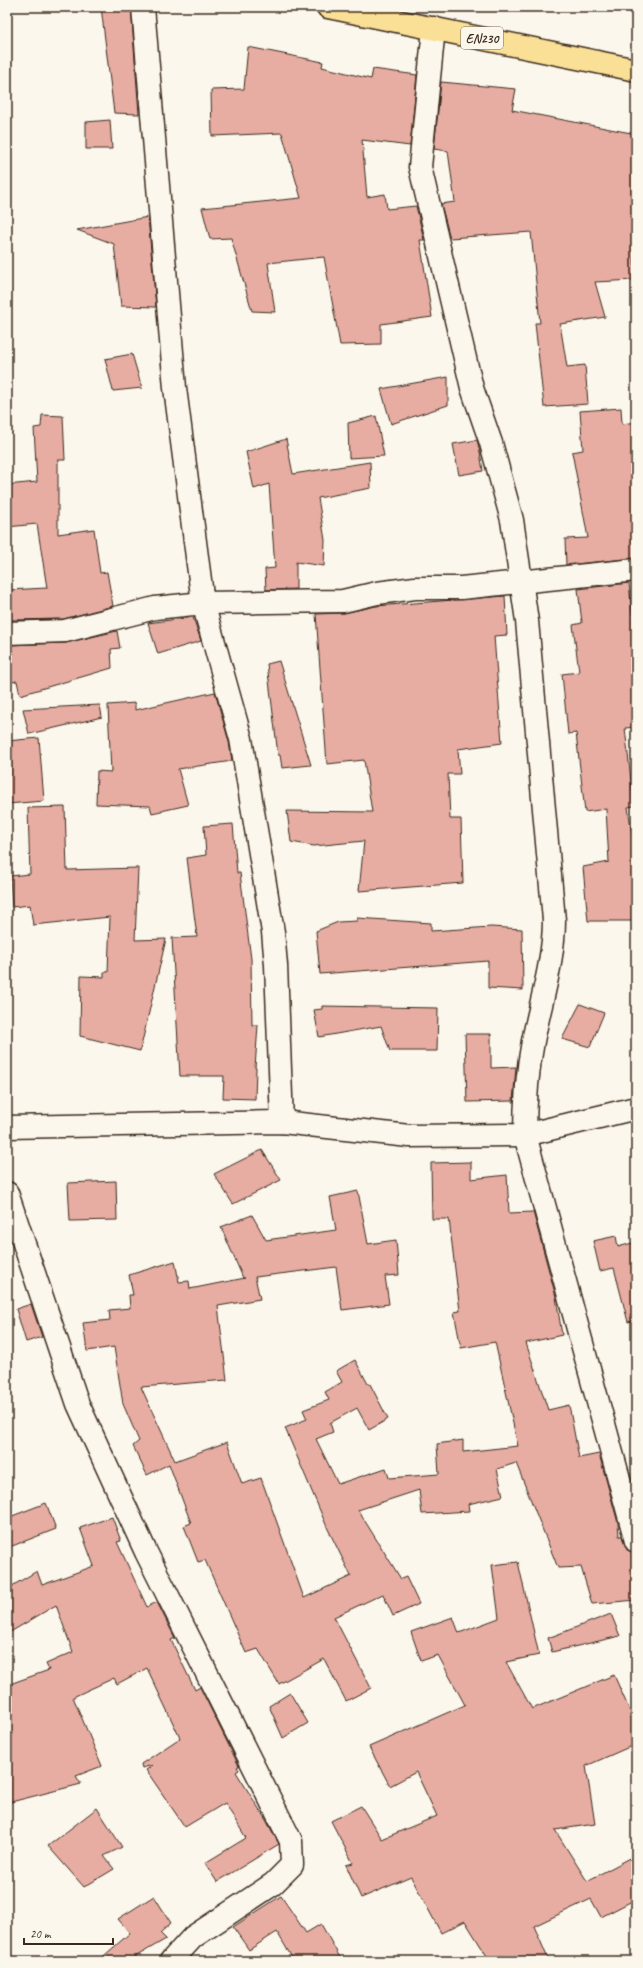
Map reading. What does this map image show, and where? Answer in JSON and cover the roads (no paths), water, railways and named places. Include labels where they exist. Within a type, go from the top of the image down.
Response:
[{"type":"main road","name":"EN230","points":[[328,7],[636,70]]},
{"type":"street","points":[[142,7],[175,388],[203,603],[241,739],[273,932],[276,965],[282,1122]]},
{"type":"street","points":[[434,28],[420,167],[472,388],[491,443],[512,520],[527,621],[543,784],[554,933],[532,1043],[525,1090],[525,1136],[636,1541]]},
{"type":"street","points":[[7,633],[65,631],[155,608],[203,603],[343,601],[377,592],[415,588],[460,588],[636,570]]},
{"type":"street","points":[[7,1127],[282,1122],[409,1136],[525,1136],[636,1108]]},
{"type":"street","points":[[7,1193],[78,1404],[146,1552],[291,1841],[292,1865],[274,1884],[194,1937],[171,1961]]}]
